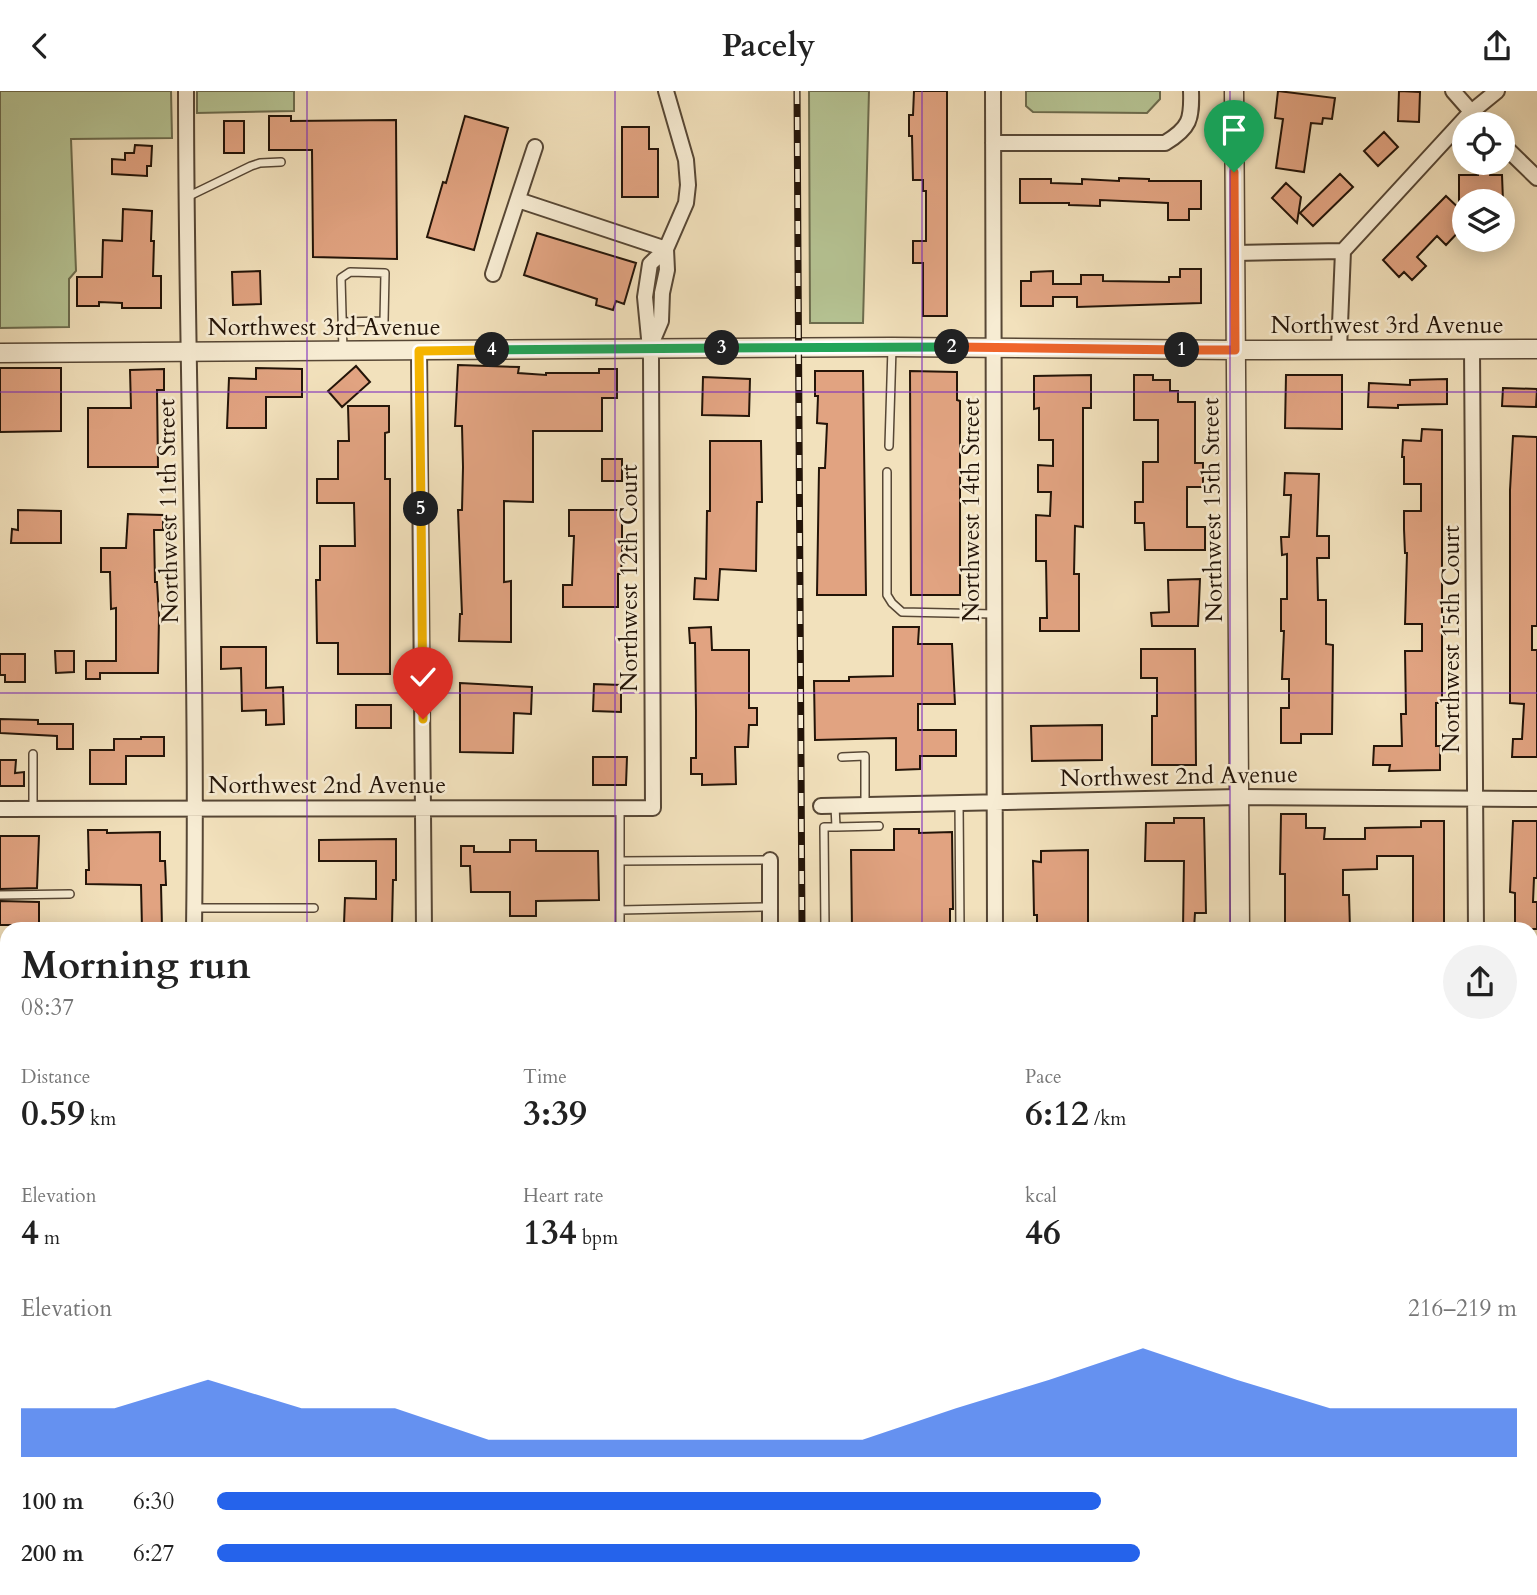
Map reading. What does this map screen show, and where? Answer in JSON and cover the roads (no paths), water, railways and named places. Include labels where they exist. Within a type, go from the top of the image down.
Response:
[{"type":"street","name":"Northwest 11th Street","points":[[186,91],[196,808],[194,922]]},
{"type":"street","points":[[649,348],[646,286],[650,264],[666,249],[686,203],[688,185],[685,160],[666,91]]},
{"type":"street","name":"Northwest 14th Street","points":[[993,91],[995,922]]},
{"type":"street","points":[[993,143],[1165,143],[1181,134],[1192,117],[1191,91]]},
{"type":"street","name":"Northwest 15th Street","points":[[1234,91],[1240,922]]},
{"type":"street","points":[[1453,91],[1469,112]]},
{"type":"street","points":[[1471,112],[1497,91]]},
{"type":"street","points":[[1339,349],[1343,251],[1452,133]]},
{"type":"street","points":[[493,274],[535,147]]},
{"type":"street","points":[[1515,157],[1537,178]]},
{"type":"street","points":[[518,200],[666,249]]},
{"type":"street","points":[[1235,253],[1343,251]]},
{"type":"street","name":"Northwest 3rd Avenue","points":[[0,353],[892,347],[1537,349]]},
{"type":"street","name":"Northwest 12th Court","points":[[649,348],[652,373],[653,808]]},
{"type":"street","name":"Northwest 15th Court","points":[[1472,349],[1476,922]]},
{"type":"street","points":[[419,351],[424,922]]},
{"type":"street","name":"Northwest 2nd Avenue","points":[[828,806],[1239,797],[1537,799]]},
{"type":"street","name":"Northwest 2nd Avenue","points":[[0,809],[653,808]]},
{"type":"street","points":[[769,860],[770,922]]},
{"type":"lane","points":[[186,198],[251,166],[281,162]]},
{"type":"lane","points":[[342,322],[384,321],[385,273],[350,272],[341,278],[342,322],[344,351]]},
{"type":"lane","points":[[889,446],[892,347]]},
{"type":"lane","points":[[887,472],[887,595],[892,604],[902,612],[993,614]]},
{"type":"lane","points":[[33,754],[33,809]]},
{"type":"lane","points":[[842,757],[866,756],[865,805]]},
{"type":"lane","points":[[959,803],[960,922]]},
{"type":"lane","points":[[828,806],[836,827]]},
{"type":"lane","points":[[620,808],[620,922]]},
{"type":"lane","points":[[825,922],[824,827],[879,826]]},
{"type":"lane","points":[[620,861],[769,860]]},
{"type":"lane","points":[[0,895],[70,894]]},
{"type":"lane","points":[[620,910],[770,907]]},
{"type":"lane","points":[[194,908],[314,908]]},
{"type":"railway","points":[[797,91],[802,922]]}]
